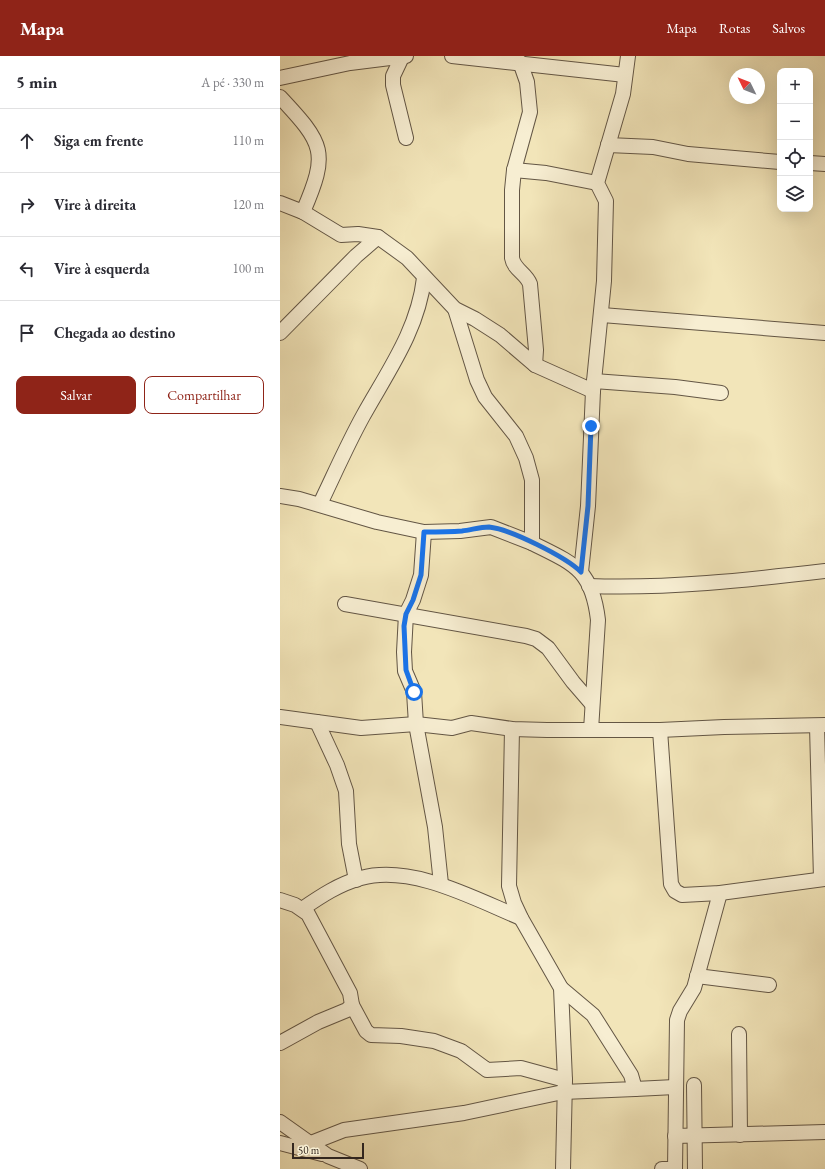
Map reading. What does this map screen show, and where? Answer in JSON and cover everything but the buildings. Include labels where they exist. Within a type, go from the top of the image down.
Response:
[{"type":"street","points":[[280,78],[350,63],[404,56]]},
{"type":"street","points":[[404,56],[393,76],[393,86],[406,138]]},
{"type":"street","points":[[452,56],[510,60],[625,75]]},
{"type":"street","points":[[581,572],[588,506],[594,386],[602,315],[606,201],[597,183],[623,94],[628,56]]},
{"type":"street","points":[[510,60],[527,82],[530,112],[514,170],[512,190],[512,258],[514,265],[527,278],[530,284],[536,350],[535,365]]},
{"type":"street","points":[[280,98],[309,130],[317,146],[320,159],[318,174],[303,212]]},
{"type":"street","points":[[608,145],[653,147],[688,154],[777,162]]},
{"type":"street","points":[[813,163],[825,164]]},
{"type":"street","points":[[514,170],[546,173],[597,183]]},
{"type":"street","points":[[280,204],[303,212],[341,235],[358,234],[378,237],[406,258],[455,309],[476,319],[500,335],[535,365],[594,386],[675,387],[721,393]]},
{"type":"street","points":[[280,333],[378,237]]},
{"type":"street","points":[[320,504],[362,417],[410,334],[422,294],[424,278]]},
{"type":"street","points":[[455,309],[477,380],[485,397],[516,436],[526,458],[532,480],[532,543]]},
{"type":"street","points":[[602,315],[825,333]]},
{"type":"street","points":[[280,496],[320,504],[377,522],[424,532],[491,528],[532,543],[570,562],[581,572],[597,609],[598,620],[591,730]]},
{"type":"street","points":[[424,532],[421,575],[413,600],[406,614],[404,652],[406,670],[414,692],[416,724],[435,827],[441,884]]},
{"type":"street","points":[[588,586],[638,586],[724,582],[825,571]]},
{"type":"street","points":[[344,604],[406,614],[536,639],[548,648],[573,682],[592,704]]},
{"type":"street","points":[[280,717],[361,728],[416,724],[450,728],[471,723],[512,729],[591,730],[660,730],[821,725],[823,879],[720,893],[682,895],[672,888],[660,730]]},
{"type":"street","points":[[317,722],[346,791],[350,844],[356,880]]},
{"type":"street","points":[[512,729],[509,886],[514,903],[561,988],[593,1015],[631,1075],[635,1089]]},
{"type":"street","points":[[302,909],[323,894],[356,880],[378,876],[411,877],[441,884],[521,918]]},
{"type":"street","points":[[662,1169],[674,1169],[677,1020],[680,1011],[692,993],[720,893]]},
{"type":"street","points":[[280,900],[302,909],[308,914],[350,993],[352,1005],[366,1031],[371,1036],[401,1036],[434,1041],[461,1051],[487,1070],[521,1068],[564,1086]]},
{"type":"street","points":[[697,976],[769,985]]},
{"type":"street","points":[[561,988],[564,1086],[563,1169]]},
{"type":"street","points":[[280,1043],[318,1022],[347,1010],[352,1005]]},
{"type":"street","points":[[739,1034],[740,1135]]},
{"type":"street","points":[[694,1085],[693,1136],[695,1169]]},
{"type":"street","points":[[311,1143],[344,1130],[464,1113],[564,1086],[635,1089],[675,1087]]},
{"type":"street","points":[[280,1122],[328,1156]]},
{"type":"street","points":[[675,1136],[825,1132]]},
{"type":"street","points":[[280,1143],[328,1156],[360,1169]]},
{"type":"route","points":[[414,692],[406,670],[404,626],[406,614],[413,600],[421,575],[424,532],[460,531],[486,527],[495,528],[517,536],[570,562],[581,572],[588,506],[591,426]]}]
